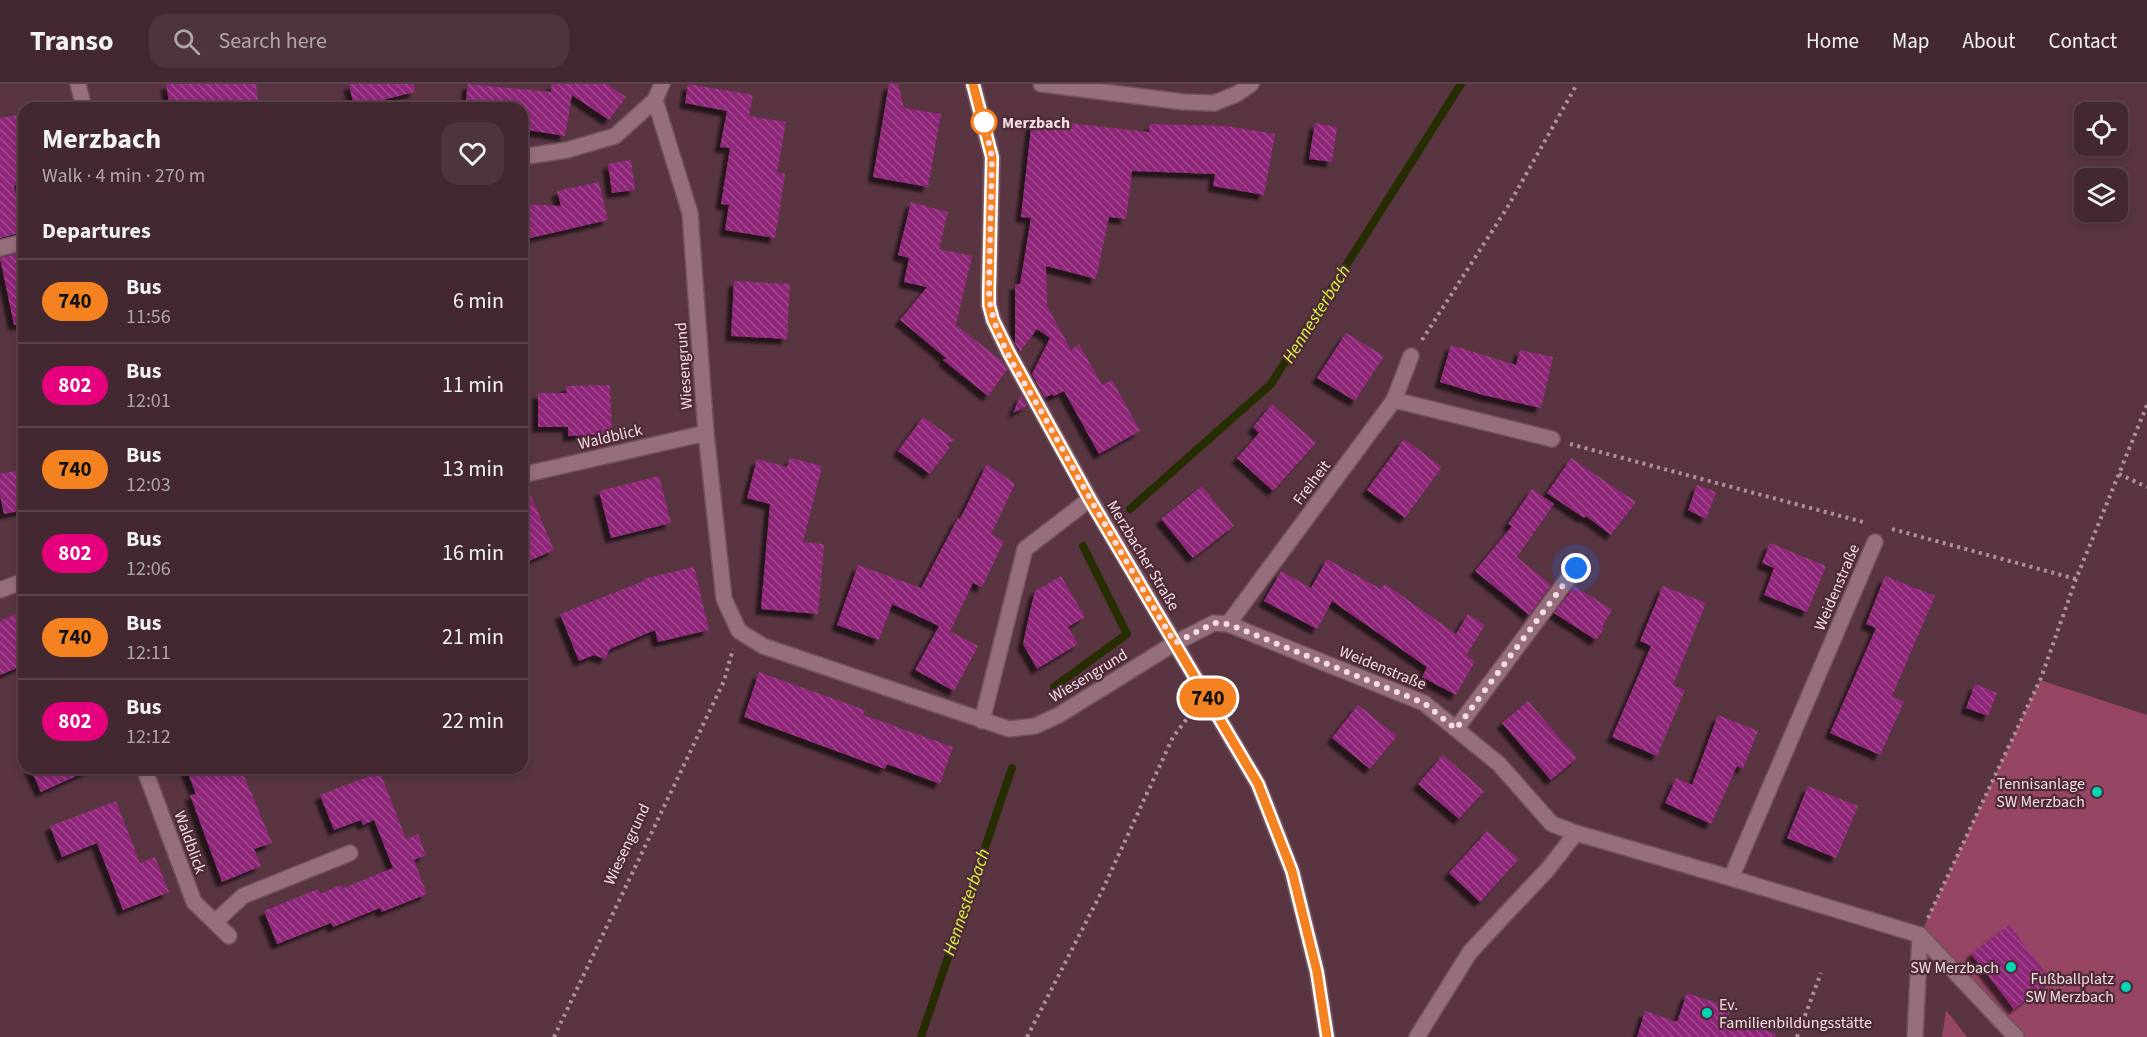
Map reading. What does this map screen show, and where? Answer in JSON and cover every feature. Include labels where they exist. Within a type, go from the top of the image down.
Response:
[{"type":"street","points":[[78,84],[82,102]]},
{"type":"street","points":[[528,156],[567,150],[615,136],[655,100],[662,84]]},
{"type":"street","name":"Merzbacher Straße","points":[[973,84],[992,157],[989,305],[993,320],[1090,500],[1258,784],[1292,871],[1317,972],[1327,1037]]},
{"type":"street","points":[[1041,84],[1184,102],[1214,103],[1237,94],[1251,84]]},
{"type":"street","name":"Wiesengrund","points":[[655,100],[690,213],[706,433],[724,599],[739,632],[763,646],[1009,729],[1035,726],[1059,714],[1175,643]]},
{"type":"street","points":[[0,248],[18,244]]},
{"type":"street","name":"Freiheit","points":[[1228,624],[1394,400],[1411,357]]},
{"type":"street","points":[[1394,400],[1552,439]]},
{"type":"street","name":"Waldblick","points":[[528,474],[706,433]]},
{"type":"street","points":[[982,721],[1025,549],[1090,500]]},
{"type":"street","name":"Weidenstraße","points":[[1731,878],[1875,542]]},
{"type":"street","points":[[1456,729],[1576,568]]},
{"type":"street","points":[[0,590],[18,583]]},
{"type":"street","points":[[1175,643],[1214,623],[1228,624]]},
{"type":"street","name":"Weidenstraße","points":[[1228,624],[1424,703],[1499,764],[1552,824],[1920,935],[2016,1037]]},
{"type":"street","name":"Waldblick","points":[[146,774],[194,902],[229,936]]},
{"type":"street","points":[[1417,1037],[1470,952],[1548,868],[1576,833]]},
{"type":"street","points":[[215,922],[243,896],[350,854]]},
{"type":"street","points":[[1915,1037],[1920,935]]},
{"type":"path","points":[[1411,357],[1507,208],[1577,84]]},
{"type":"path","points":[[1920,935],[2040,678],[2076,579],[2147,405]]},
{"type":"path","points":[[1552,439],[1876,525]]},
{"type":"path","points":[[2119,474],[2147,487]]},
{"type":"path","points":[[1888,528],[2076,579]]},
{"type":"path","name":"Wiesengrund","points":[[554,1037],[724,681],[739,632]]},
{"type":"path","points":[[1027,1037],[1102,891],[1173,737],[1194,710],[1199,720]]},
{"type":"path","points":[[1797,1037],[1821,973]]},
{"type":"shaded area","points":[[2040,680],[2147,715],[2147,1037],[2016,1037],[1920,935]]},
{"type":"shaded area","points":[[1946,1010],[1967,1037],[1942,1037]]},
{"type":"building","points":[[166,84],[256,84],[258,102],[169,102]]},
{"type":"building","points":[[349,84],[414,84],[415,92],[374,102],[353,102]]},
{"type":"building","points":[[468,84],[551,92],[552,84],[607,84],[626,97],[609,120],[572,95],[565,136],[528,130],[528,102],[466,102]]},
{"type":"building","points":[[688,84],[753,95],[749,116],[786,122],[777,173],[785,174],[775,238],[725,230],[729,205],[721,204],[730,148],[720,147],[727,111],[685,103]]},
{"type":"building","points":[[889,84],[898,84],[904,108],[941,114],[928,187],[873,177]]},
{"type":"building","points":[[18,115],[18,185],[14,186],[18,209],[18,233],[0,238],[0,118]]},
{"type":"building","points":[[1032,119],[1149,132],[1150,124],[1227,126],[1275,134],[1264,195],[1213,186],[1215,174],[1132,171],[1126,219],[1109,217],[1096,279],[1046,266],[1047,306],[1071,350],[1079,344],[1102,385],[1112,380],[1140,431],[1099,454],[1064,391],[1045,398],[1032,374],[1050,338],[1037,329],[1020,352],[1015,343],[1015,284],[1020,284],[1031,218],[1021,217]]},
{"type":"building","points":[[1315,123],[1337,127],[1332,162],[1309,159]]},
{"type":"building","points":[[631,160],[635,190],[612,193],[608,164]]},
{"type":"building","points":[[599,182],[608,220],[528,239],[528,204],[561,206],[557,191]]},
{"type":"building","points":[[911,202],[948,212],[939,249],[972,256],[956,325],[1003,362],[1007,370],[988,396],[943,360],[946,358],[900,320],[927,287],[904,282],[909,258],[898,255]]},
{"type":"building","points":[[18,254],[18,325],[14,325],[0,258]]},
{"type":"building","points":[[734,281],[790,284],[787,339],[731,336]]},
{"type":"building","points":[[1346,333],[1384,356],[1355,401],[1317,378]]},
{"type":"building","points":[[1451,345],[1516,365],[1520,350],[1553,357],[1541,408],[1483,395],[1440,382]]},
{"type":"building","points":[[610,385],[612,434],[568,436],[568,427],[538,427],[538,393],[567,393],[566,386]]},
{"type":"building","points":[[1021,395],[1027,406],[1013,413]]},
{"type":"building","points":[[1272,404],[1316,443],[1273,491],[1237,458],[1259,433],[1253,427]]},
{"type":"building","points":[[923,417],[955,440],[946,444],[950,447],[930,474],[898,451]]},
{"type":"building","points":[[1404,439],[1442,467],[1405,518],[1367,490]]},
{"type":"building","points":[[790,458],[822,466],[803,542],[824,544],[818,614],[761,609],[770,504],[747,498],[757,459],[787,467]]},
{"type":"building","points":[[1571,458],[1636,502],[1611,535],[1586,516],[1584,518],[1547,493]]},
{"type":"building","points":[[987,464],[1015,484],[991,534],[1004,541],[982,587],[973,583],[950,631],[948,630],[978,646],[954,691],[915,670],[939,626],[892,604],[879,640],[837,625],[858,565],[921,588],[958,518],[960,519]]},
{"type":"building","points":[[18,470],[18,511],[4,514],[0,495],[0,474]]},
{"type":"building","points":[[659,476],[671,523],[611,538],[599,491]]},
{"type":"building","points":[[1697,485],[1716,492],[1706,519],[1688,510]]},
{"type":"building","points":[[1202,486],[1234,526],[1193,558],[1161,519]]},
{"type":"building","points":[[528,489],[554,550],[528,561]]},
{"type":"building","points":[[1532,489],[1554,504],[1517,557],[1551,585],[1529,615],[1475,571],[1512,526],[1508,524]]},
{"type":"building","points":[[1770,543],[1826,566],[1807,612],[1764,595],[1774,568],[1762,563]]},
{"type":"building","points":[[1327,559],[1381,589],[1385,584],[1456,634],[1468,614],[1485,625],[1466,656],[1475,661],[1456,695],[1422,677],[1427,667],[1332,601],[1317,629],[1264,601],[1281,571],[1311,588]]},
{"type":"building","points":[[694,567],[709,630],[658,642],[655,630],[610,649],[605,659],[594,655],[579,661],[560,614],[644,581],[643,579]]},
{"type":"building","points":[[1061,576],[1085,617],[1068,627],[1078,644],[1037,669],[1023,644],[1035,591]]},
{"type":"building","points":[[1885,576],[1935,596],[1892,696],[1904,702],[1880,755],[1830,733],[1876,628],[1866,624]]},
{"type":"building","points":[[1575,586],[1612,610],[1602,627],[1604,629],[1596,640],[1554,613]]},
{"type":"building","points":[[1663,586],[1706,603],[1673,685],[1685,690],[1657,756],[1612,737],[1651,646],[1640,641]]},
{"type":"building","points":[[16,614],[18,619],[18,668],[0,675],[0,621]]},
{"type":"building","points":[[759,672],[865,710],[863,715],[953,747],[940,784],[887,764],[885,769],[744,717]]},
{"type":"building","points":[[1975,684],[1997,693],[1988,716],[1966,708]]},
{"type":"building","points":[[1528,701],[1577,758],[1551,780],[1502,723]]},
{"type":"building","points":[[1358,705],[1397,736],[1370,769],[1332,738]]},
{"type":"building","points":[[1718,715],[1758,731],[1743,769],[1737,766],[1711,824],[1665,803],[1676,778],[1692,785]]},
{"type":"building","points":[[1443,755],[1484,791],[1459,819],[1418,784]]},
{"type":"building","points":[[33,774],[81,774],[41,792]]},
{"type":"building","points":[[188,774],[243,774],[272,843],[254,849],[261,866],[222,882],[190,795],[196,794]]},
{"type":"building","points":[[375,774],[381,774],[406,839],[418,834],[426,855],[414,860],[427,894],[382,912],[380,908],[333,927],[331,923],[277,944],[264,911],[318,889],[320,894],[341,885],[343,888],[393,868],[374,820],[363,825],[361,820],[334,830],[320,795]]},
{"type":"building","points":[[1808,786],[1858,806],[1836,858],[1787,838]]},
{"type":"building","points":[[116,801],[140,863],[155,857],[169,892],[123,910],[97,843],[62,857],[50,826]]},
{"type":"building","points":[[1487,831],[1519,859],[1480,902],[1449,873]]},
{"type":"building","name":"SW Merzbach","points":[[2009,925],[2051,980],[2014,1009],[1971,954]]},
{"type":"building","name":"Ev. Familienbildungsstätte","points":[[1687,993],[1731,1008],[1728,1017],[1776,1034],[1775,1037],[1637,1037],[1645,1011],[1677,1022]]},
{"type":"waterway","name":"Hennesterbach","points":[[1130,509],[1271,384],[1461,84]]},
{"type":"waterway","name":"Hennesterbach","points":[[1054,687],[1127,634],[1083,546]]},
{"type":"waterway","name":"Hennesterbach","points":[[921,1037],[1012,768]]},
{"type":"bus line","name":"740","points":[[973,84],[992,157],[989,305],[993,320],[1090,500],[1258,784],[1292,871],[1317,972],[1327,1037]]},
{"type":"place","name":"Merzbach","points":[[984,122]]},
{"type":"place","name":"Tennisanlage SW Merzbach","points":[[2097,792]]},
{"type":"place","name":"SW Merzbach","points":[[2011,967]]},
{"type":"place","name":"Fußballplatz SW Merzbach","points":[[2126,987]]},
{"type":"place","name":"Ev. Familienbildungsstätte","points":[[1707,1013]]},
{"type":"route","points":[[984,122],[992,157],[989,305],[993,320],[1090,500],[1175,643],[1214,623],[1228,624],[1424,703],[1456,729],[1576,568]]}]
